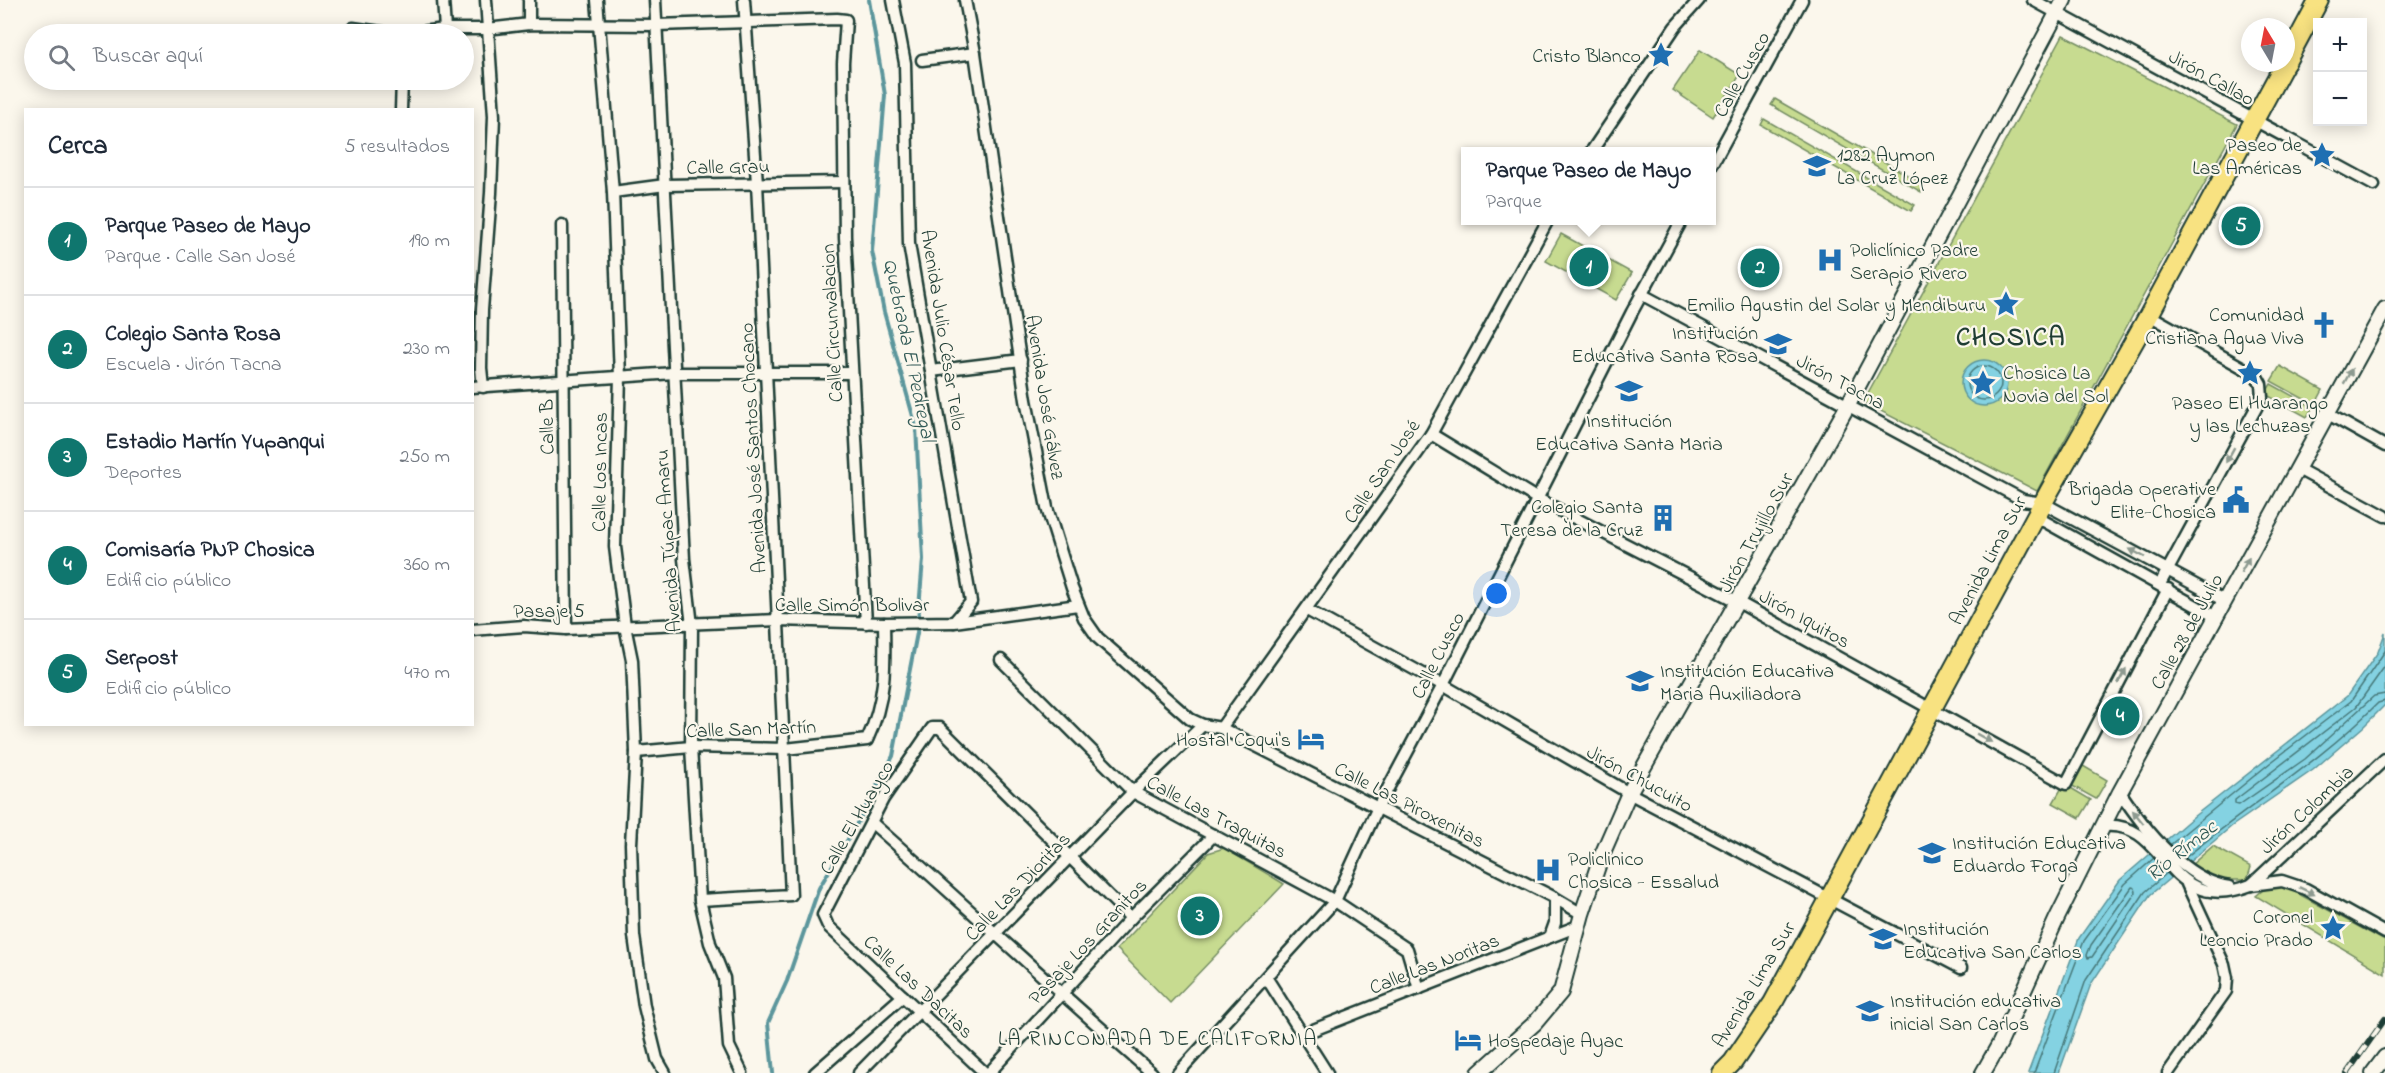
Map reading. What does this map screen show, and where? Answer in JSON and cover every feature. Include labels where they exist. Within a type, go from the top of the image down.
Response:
[{"type":"highway","name":"Avenida Lima Sur","points":[[2295,45],[2319,0]]},
{"type":"highway","name":"Avenida Lima Sur","points":[[1722,1073],[1733,1062],[1773,1003],[1934,709],[2039,511],[2149,315],[2280,72]]},
{"type":"street","points":[[443,0],[445,24]]},
{"type":"street","points":[[486,0],[494,116],[482,310],[481,368],[478,387],[674,373],[851,373]]},
{"type":"street","points":[[529,0],[530,24]]},
{"type":"street","name":"Calle Los Incas","points":[[597,0],[613,192],[620,377],[615,547],[625,626],[632,660],[636,752],[631,844],[634,936],[644,1006],[657,1059],[665,1073]]},
{"type":"street","name":"Avenida Túpac Amaru","points":[[655,0],[684,559],[692,625],[691,747],[700,900],[710,943],[724,978],[729,1046],[742,1073]]},
{"type":"street","name":"Avenida José Santos Chocano","points":[[700,900],[791,895],[757,183],[744,0]]},
{"type":"street","name":"Avenida Julio César Tello","points":[[893,0],[905,63],[909,244],[971,602],[954,622]]},
{"type":"street","name":"Avenida José Gálvez","points":[[965,0],[1021,360],[1047,508],[1060,555],[1078,605],[1098,638],[1190,719],[1203,725],[1221,728]]},
{"type":"street","points":[[1594,147],[1675,27],[1699,0]]},
{"type":"street","name":"Calle Cusco","points":[[1716,158],[1802,0]]},
{"type":"street","name":"Jirón Callao","points":[[2033,0],[2374,185]]},
{"type":"street","name":"Jirón Trujillo Sur","points":[[1479,1073],[1507,1049],[1554,1002],[1565,981],[1580,920],[1601,857],[1629,793],[1848,405],[2064,0]]},
{"type":"street","name":"Calle Circunvalacion","points":[[744,22],[846,20],[843,63],[844,182],[851,373],[866,623]]},
{"type":"street","points":[[474,29],[530,24],[657,25],[744,22]]},
{"type":"street","points":[[922,60],[975,53]]},
{"type":"street","points":[[401,108],[402,90]]},
{"type":"street","name":"Calle Grau","points":[[613,192],[665,185],[844,182]]},
{"type":"street","name":"Calle B","points":[[562,225],[566,629]]},
{"type":"street","name":"Calle San José","points":[[1221,728],[1431,434],[1545,225]]},
{"type":"street","name":"Calle Cusco","points":[[1178,1073],[1335,901],[1378,807],[1443,685],[1641,294],[1679,225]]},
{"type":"street","name":"Jirón Tacna","points":[[1641,294],[2023,500],[2216,617]]},
{"type":"street","name":"Calle 28 de Julio","points":[[1983,1073],[2000,1043],[2057,918],[2120,792],[2385,309]]},
{"type":"street","points":[[2149,315],[2256,375],[2261,384],[2262,397],[2167,570],[2164,587]]},
{"type":"street","points":[[931,371],[1021,360]]},
{"type":"street","points":[[2328,414],[2385,446]]},
{"type":"street","name":"Jirón Iquitos","points":[[1431,434],[1536,498],[1738,602],[2066,784],[2164,587]]},
{"type":"street","points":[[2298,469],[2385,516]]},
{"type":"street","name":"Jirón Tacna","points":[[2023,500],[2039,511],[2167,570],[2225,601]]},
{"type":"street","name":"Calle Simón Bolivar","points":[[625,626],[778,620],[866,623],[954,622],[1078,605]]},
{"type":"street","name":"Jirón Chucuito","points":[[1307,610],[1443,685],[1629,793],[1961,968]]},
{"type":"street","name":"Calle San Martín","points":[[636,752],[691,747],[784,749],[867,740],[878,716],[885,671],[884,623]]},
{"type":"street","name":"Pasaje 5","points":[[474,630],[524,626],[566,629],[625,626]]},
{"type":"street","name":"Calle Las Traquitas","points":[[1001,660],[1133,792],[1335,901],[1407,949],[1419,989]]},
{"type":"street","name":"Calle Las Dioritas","points":[[859,1073],[1133,792],[1203,725]]},
{"type":"street","name":"Calle El Huayco","points":[[828,926],[823,915],[883,799],[932,728],[940,728],[1070,857]]},
{"type":"street","name":"Calle Las Piroxenitas","points":[[1221,728],[1555,898],[1580,920]]},
{"type":"street","name":"Jirón Colombia","points":[[2251,885],[2385,759]]},
{"type":"street","points":[[2120,792],[2156,844],[2184,877],[2224,964],[2227,978],[2226,991],[2168,1073]]},
{"type":"street","points":[[871,822],[1152,1073]]},
{"type":"street","points":[[2103,826],[2112,825],[2132,830],[2156,844]]},
{"type":"street","name":"Pasaje Los Granitos","points":[[987,1073],[1131,918],[1214,836]]},
{"type":"street","points":[[1070,857],[1131,918]]},
{"type":"street","points":[[2184,877],[2231,887],[2282,881],[2306,889],[2385,933]]},
{"type":"street","points":[[1550,937],[1555,923],[1555,898]]},
{"type":"street","name":"Calle Las Noritas","points":[[1303,1034],[1550,937],[1580,920]]},
{"type":"street","name":"Calle Las Dacitas","points":[[828,926],[987,1073]]},
{"type":"street","points":[[1266,977],[1327,1073]]},
{"type":"street","points":[[815,1073],[903,996]]},
{"type":"street","points":[[2373,1073],[2385,1057]]},
{"type":"green space","points":[[2063,35],[2237,124],[2037,491],[1863,402]]},
{"type":"green space","points":[[1700,50],[1740,75],[1713,117],[1673,90]]},
{"type":"green space","points":[[1775,99],[1925,185],[1921,192],[1771,105]]},
{"type":"green space","points":[[1764,119],[1915,205],[1911,211],[1761,125]]},
{"type":"green space","points":[[1561,234],[1632,273],[1616,300],[1546,261]]},
{"type":"green space","points":[[2280,366],[2323,390],[2315,405],[2271,381]]},
{"type":"green space","points":[[2271,384],[2313,407],[2307,417],[2265,394]]},
{"type":"green space","points":[[2078,763],[2107,780],[2096,799],[2067,783]]},
{"type":"green space","points":[[2064,784],[2091,800],[2080,818],[2053,803]]},
{"type":"green space","points":[[2213,846],[2251,867],[2247,880],[2214,880],[2190,866]]},
{"type":"green space","points":[[1224,848],[1284,884],[1170,1003],[1117,949],[1208,853]]},
{"type":"green space","points":[[2279,886],[2286,887],[2385,941],[2385,974],[2256,896],[2263,890]]},
{"type":"water","points":[[1984,360],[2000,367],[2007,383],[2000,399],[1984,406],[1968,399],[1961,383],[1968,367]]},
{"type":"water","name":"Río Rímac","points":[[2385,633],[2385,705],[2313,770],[2232,826],[2150,895],[2091,984],[2059,1073],[2028,1073],[2079,938],[2120,880],[2193,817],[2347,696],[2378,652]]},
{"type":"waterway","name":"Quebrada El Pedregal","points":[[773,1073],[768,1023],[787,981],[819,888],[893,756],[917,633],[923,559],[916,427],[884,312],[872,251],[885,95],[869,0]]},
{"type":"railway","points":[[2347,1073],[2385,1019]]},
{"type":"place","name":"Cristo Blanco","points":[[1661,55]]},
{"type":"place","name":"Paseo de Las Américas","points":[[2322,155]]},
{"type":"place","name":"1282 Aymon La Cruz López","points":[[1817,166]]},
{"type":"place","name":"Serpost","points":[[2241,226]]},
{"type":"place","name":"Policlínico Padre Serapio Rivero","points":[[1830,260]]},
{"type":"place","name":"Parque Paseo de Mayo","points":[[1589,267]]},
{"type":"place","name":"Colegio Santa Rosa","points":[[1760,268]]},
{"type":"place","name":"Emilio Agustin del Solar y Mendiburu","points":[[2006,304]]},
{"type":"place","name":"Comunidad Cristiana Agua Viva","points":[[2324,325]]},
{"type":"place","name":"Institución Educativa Santa Rosa","points":[[1778,344]]},
{"type":"place","name":"Paseo El Huarango y las Lechuzas","points":[[2250,373]]},
{"type":"place","name":"Chosica La Novia del Sol","points":[[1983,383]]},
{"type":"place","name":"Institución Educativa Santa Maria","points":[[1629,391]]},
{"type":"place","name":"Brigada Operative Elite-Chosica","points":[[2236,500]]},
{"type":"place","name":"Colegio Santa Teresa de la Cruz","points":[[1663,518]]},
{"type":"place","name":"Institución Educativa Maria Auxiliadora","points":[[1640,681]]},
{"type":"place","name":"Comisaría PNP Chosica","points":[[2120,716]]},
{"type":"place","name":"Hostal Coqui's","points":[[1311,739]]},
{"type":"place","name":"Institución Educativa Eduardo Forga","points":[[1932,853]]},
{"type":"place","name":"Policlinico Chosica - Essalud","points":[[1548,870]]},
{"type":"place","name":"Estadio Martín Yupanqui","points":[[1200,916]]},
{"type":"place","name":"Coronel Leoncio Prado","points":[[2333,928]]},
{"type":"place","name":"Institución Educativa San Carlos","points":[[1883,939]]},
{"type":"place","name":"Institución educativa inicial San Carlos","points":[[1870,1011]]},
{"type":"place","name":"Hospedaje Ayac","points":[[1468,1040]]},
{"type":"district","name":"CHOSICA","points":[[2011,336]]},
{"type":"district","name":"LA RINCONADA DE CALIFORNIA","points":[[1158,1038]]}]
